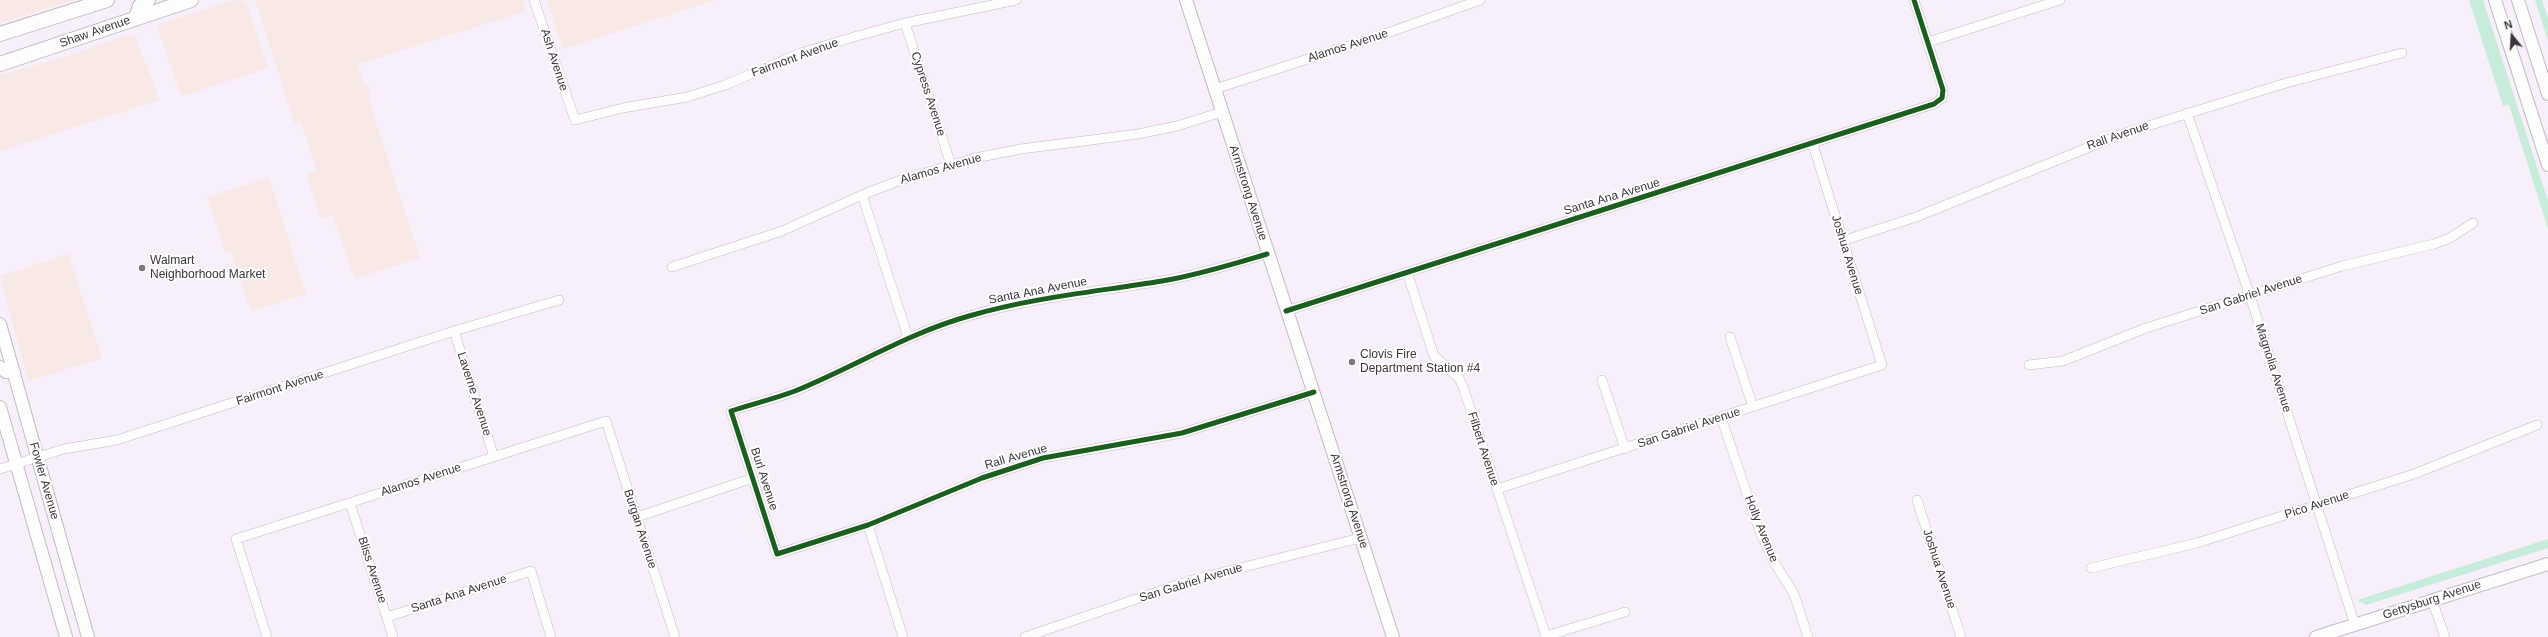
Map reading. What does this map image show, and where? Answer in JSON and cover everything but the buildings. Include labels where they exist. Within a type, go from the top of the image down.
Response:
[{"type":"main road","points":[[0,34],[107,0]]},
{"type":"main road","points":[[136,18],[140,6],[148,0]]},
{"type":"main road","name":"Shaw Avenue","points":[[0,64],[191,0]]},
{"type":"street","name":"Ash Avenue","points":[[534,0],[575,120]]},
{"type":"street","name":"Fairmont Avenue","points":[[575,120],[623,108],[687,97],[726,84],[801,53],[905,23],[1016,0]]},
{"type":"street","name":"Armstrong Avenue","points":[[1186,0],[1393,637]]},
{"type":"street","name":"Alamos Avenue","points":[[1214,89],[1376,38],[1480,0]]},
{"type":"street","points":[[1914,0],[1928,42],[2060,0]]},
{"type":"street","points":[[2495,0],[2548,165]]},
{"type":"street","points":[[2518,0],[2548,94]]},
{"type":"street","name":"Cypress Avenue","points":[[905,23],[951,165]]},
{"type":"street","name":"Santa Ana Avenue","points":[[1286,311],[1813,144],[1934,104],[1942,98],[1943,90],[1928,42]]},
{"type":"street","name":"Rall Avenue","points":[[1842,241],[1916,217],[2122,134],[2286,83],[2402,52]]},
{"type":"street","name":"Alamos Avenue","points":[[672,267],[782,231],[862,195],[951,165],[1021,149],[1161,129],[1222,112]]},
{"type":"street","name":"Magnolia Avenue","points":[[2187,113],[2250,296],[2355,625]]},
{"type":"street","name":"Joshua Avenue","points":[[1813,144],[1842,241],[1882,365]]},
{"type":"street","points":[[862,195],[908,337]]},
{"type":"street","name":"San Gabriel Avenue","points":[[2029,364],[2063,361],[2146,328],[2342,266],[2434,244],[2450,238],[2473,224]]},
{"type":"street","name":"Santa Ana Avenue","points":[[731,411],[794,391],[908,337],[967,316],[1016,303],[1163,281],[1268,254]]},
{"type":"street","name":"Filbert Avenue","points":[[1407,272],[1432,352],[1441,363],[1459,378],[1463,386],[1546,636]]},
{"type":"street","name":"Fairmont Avenue","points":[[0,469],[64,448],[117,440],[454,331],[559,300]]},
{"type":"street","name":"Fowler Avenue","points":[[0,324],[88,637]]},
{"type":"street","name":"Laverne Avenue","points":[[454,331],[494,457]]},
{"type":"street","points":[[1730,337],[1753,407]]},
{"type":"street","name":"San Gabriel Avenue","points":[[1497,490],[1882,365]]},
{"type":"street","points":[[0,367],[6,372],[14,372]]},
{"type":"street","points":[[1602,380],[1625,449]]},
{"type":"street","name":"Rall Avenue","points":[[777,554],[868,525],[982,478],[1042,458],[1182,433],[1314,392]]},
{"type":"street","name":"Fowler Avenue","points":[[0,407],[66,637]]},
{"type":"street","name":"Burl Avenue","points":[[731,411],[777,554]]},
{"type":"street","name":"Holly Avenue","points":[[1721,417],[1760,532],[1774,562],[1794,594],[1808,637]]},
{"type":"street","name":"Alamos Avenue","points":[[267,637],[236,539],[606,421]]},
{"type":"street","name":"Burgan Avenue","points":[[606,421],[674,637]]},
{"type":"street","name":"Pico Avenue","points":[[2091,568],[2197,543],[2414,474],[2537,425]]},
{"type":"street","points":[[637,516],[753,478]]},
{"type":"street","name":"Joshua Avenue","points":[[1917,500],[1961,637]]},
{"type":"street","name":"Bliss Avenue","points":[[350,503],[393,637]]},
{"type":"street","points":[[868,525],[903,637]]},
{"type":"street","name":"San Gabriel Avenue","points":[[1025,637],[1192,580],[1360,538]]},
{"type":"street","name":"Gettysburg Avenue","points":[[2316,637],[2548,564]]},
{"type":"street","name":"Santa Ana Avenue","points":[[387,617],[531,571],[551,637]]},
{"type":"street","points":[[2432,600],[2445,637]]},
{"type":"street","points":[[1546,636],[1625,612]]},
{"type":"shaded area","points":[[0,0],[74,0],[0,23]]},
{"type":"shaded area","points":[[234,0],[246,1],[268,68],[181,96],[158,29],[163,23]]},
{"type":"shaded area","points":[[255,0],[522,0],[526,11],[358,64],[364,85],[367,84],[370,93],[367,95],[420,258],[355,278],[332,215],[321,218],[306,175],[317,171],[301,122],[295,124]]},
{"type":"shaded area","points":[[547,0],[716,0],[563,49]]},
{"type":"shaded area","points":[[127,35],[135,37],[160,100],[0,151],[0,75],[69,56]]},
{"type":"shaded area","points":[[269,178],[306,294],[251,311],[231,252],[226,254],[207,197]]},
{"type":"shaded area","points":[[68,254],[102,358],[28,381],[0,276]]},
{"type":"green space","points":[[2469,0],[2483,0],[2548,201],[2548,229],[2509,105],[2503,106]]},
{"type":"green space","points":[[2535,0],[2542,0],[2548,18],[2548,41]]},
{"type":"green space","points":[[2548,539],[2548,548],[2366,605],[2357,600]]},
{"type":"cycle path","points":[[1286,311],[1934,104],[1942,98],[1943,90],[1914,0]]},
{"type":"cycle path","points":[[1267,254],[1175,279],[1041,299],[993,309],[969,316],[946,323],[903,341],[795,391],[731,411],[777,554],[868,525],[982,478],[1043,458],[1182,433],[1314,392]]},
{"type":"place","name":"Walmart Neighborhood Market","points":[[142,268]]},
{"type":"place","name":"Clovis Fire Department Station #4","points":[[1352,362]]}]
